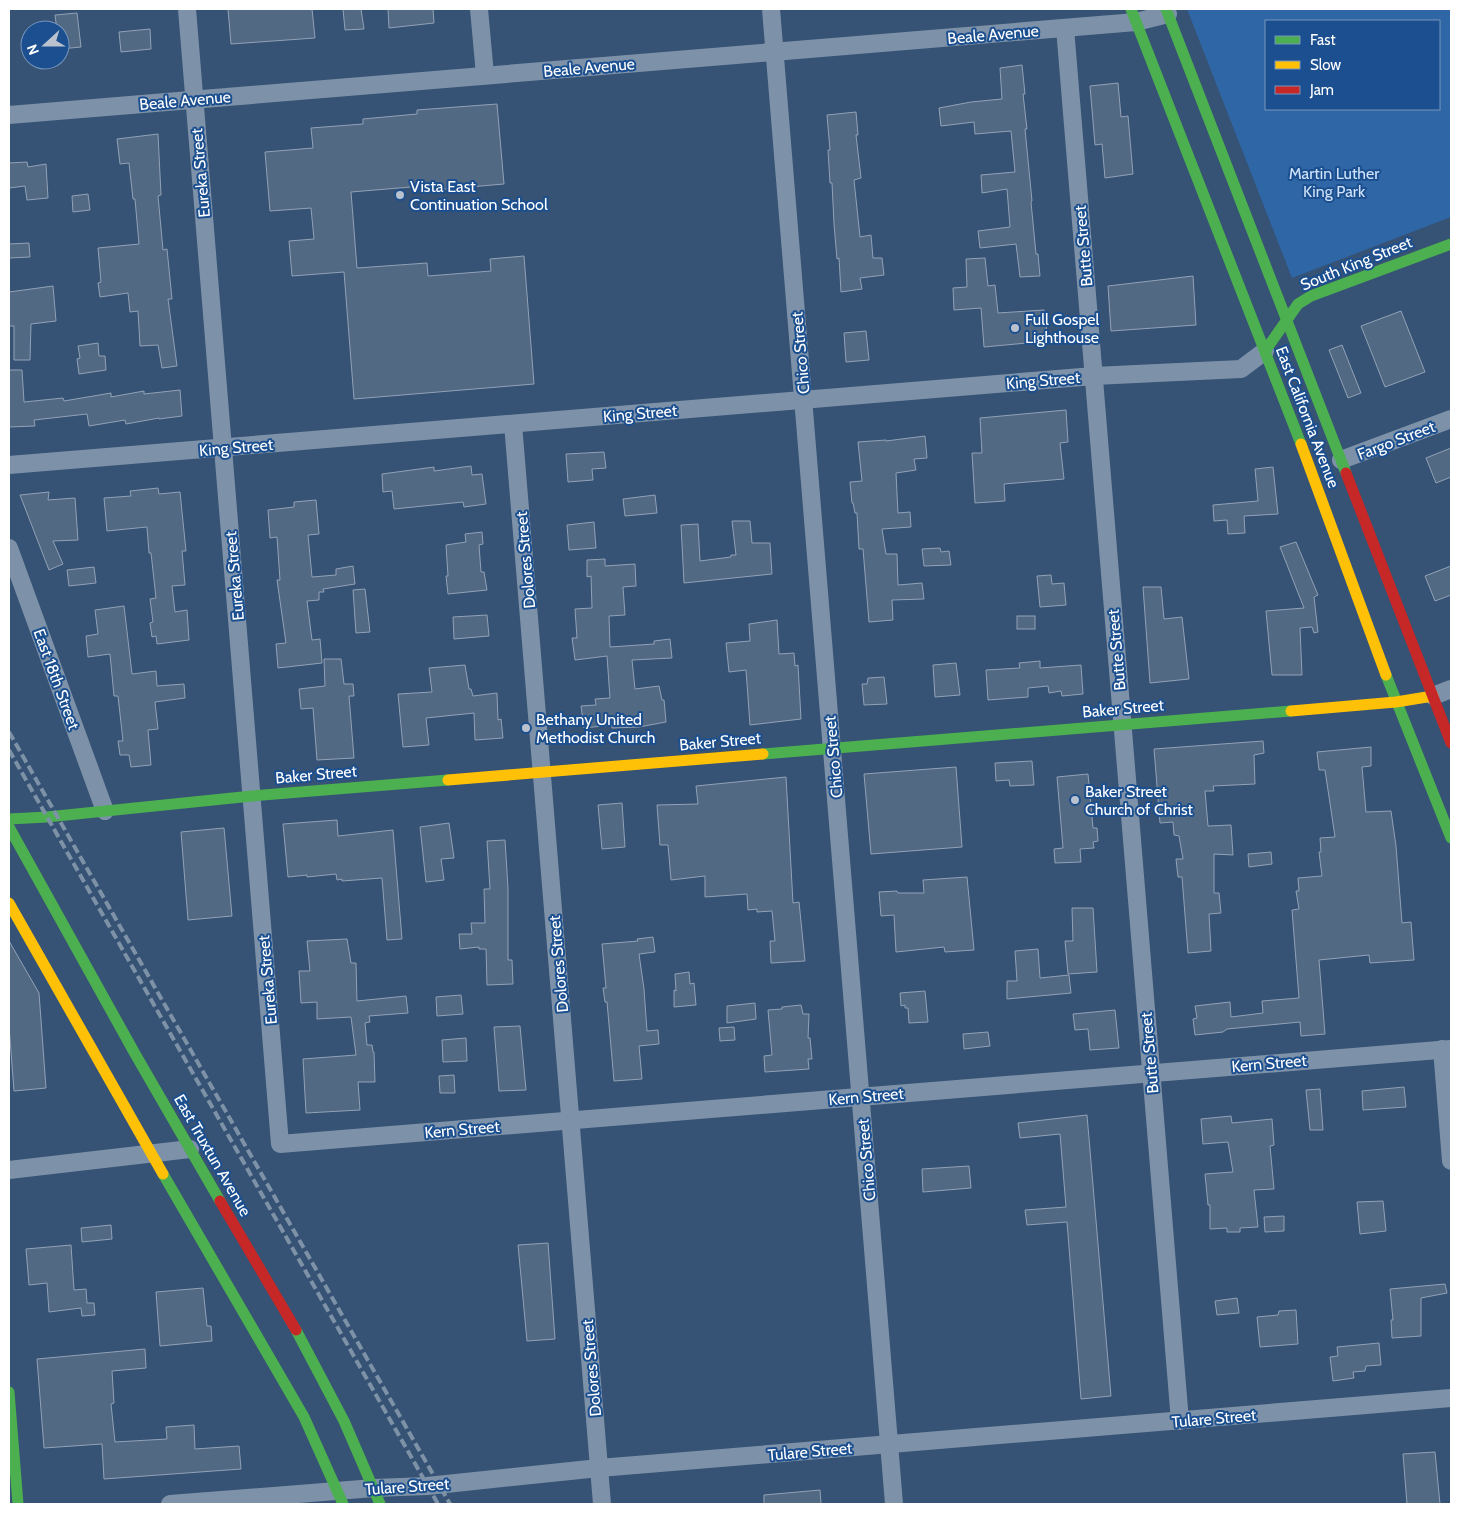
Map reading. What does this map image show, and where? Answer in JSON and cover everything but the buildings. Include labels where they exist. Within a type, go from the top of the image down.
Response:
[{"type":"main road","name":"East California Avenue","points":[[1167,11],[1451,743]]},
{"type":"main road","name":"East California Avenue","points":[[1133,15],[1313,474],[1396,702],[1451,838]]},
{"type":"main road","name":"South King Street","points":[[1265,351],[1298,304],[1311,296],[1451,244]]},
{"type":"main road","name":"Baker Street","points":[[9,819],[252,796],[1396,702],[1433,696]]},
{"type":"main road","name":"East Truxtun Avenue","points":[[9,827],[190,1148],[313,1361],[358,1450],[377,1496]]},
{"type":"main road","points":[[9,903],[150,1152],[304,1417],[340,1498]]},
{"type":"main road","points":[[9,1392],[18,1504]]},
{"type":"street","name":"Eureka Street","points":[[187,9],[280,1144]]},
{"type":"street","points":[[479,9],[485,75]]},
{"type":"street","name":"Chico Street","points":[[772,9],[894,1504]]},
{"type":"street","name":"Beale Avenue","points":[[9,115],[1065,28],[1133,15],[1167,11]]},
{"type":"street","name":"Butte Street","points":[[1065,28],[1180,1421]]},
{"type":"street","name":"King Street","points":[[9,465],[1094,376],[1241,369],[1265,351]]},
{"type":"street","name":"Fargo Street","points":[[1342,460],[1451,419]]},
{"type":"street","name":"Dolores Street","points":[[513,424],[602,1504]]},
{"type":"street","name":"East 18th Street","points":[[9,548],[105,811]]},
{"type":"street","points":[[1433,696],[1451,689]]},
{"type":"street","points":[[1447,1049],[1451,1161]]},
{"type":"street","name":"Kern Street","points":[[280,1144],[1447,1049]]},
{"type":"street","points":[[9,1170],[190,1148]]},
{"type":"street","name":"Tulare Street","points":[[170,1504],[377,1496],[427,1486],[599,1468],[1451,1398]]},
{"type":"green space","name":"Martin Luther King Park","points":[[1187,9],[1451,9],[1451,217],[1292,278]]},
{"type":"railway","points":[[9,732],[450,1504]]},
{"type":"railway","points":[[9,750],[438,1504]]},
{"type":"traffic: fast","points":[[1131,9],[1301,444]]},
{"type":"traffic: fast","points":[[1166,9],[1346,473]]},
{"type":"traffic: fast","points":[[1265,351],[1298,304],[1311,296],[1451,244]]},
{"type":"traffic: fast","points":[[1386,675],[1451,838]]},
{"type":"traffic: fast","points":[[763,754],[1291,711]]},
{"type":"traffic: fast","points":[[9,819],[448,780]]},
{"type":"traffic: fast","points":[[9,827],[134,1052],[220,1201]]},
{"type":"traffic: fast","points":[[163,1174],[304,1417],[343,1504]]},
{"type":"traffic: fast","points":[[296,1330],[344,1421],[380,1504]]},
{"type":"traffic: fast","points":[[9,1392],[18,1504]]},
{"type":"traffic: slow","points":[[1301,444],[1386,675]]},
{"type":"traffic: slow","points":[[1291,711],[1396,702],[1433,696]]},
{"type":"traffic: slow","points":[[448,780],[763,754]]},
{"type":"traffic: slow","points":[[9,903],[163,1174]]},
{"type":"traffic: jam","points":[[1346,473],[1451,743]]},
{"type":"traffic: jam","points":[[220,1201],[296,1330]]},
{"type":"place","name":"Vista East Continuation School","points":[[400,195]]},
{"type":"place","name":"Full Gospel Lighthouse","points":[[1015,328]]},
{"type":"place","name":"Bethany United Methodist Church","points":[[526,728]]},
{"type":"place","name":"Baker Street Church of Christ","points":[[1075,800]]}]
